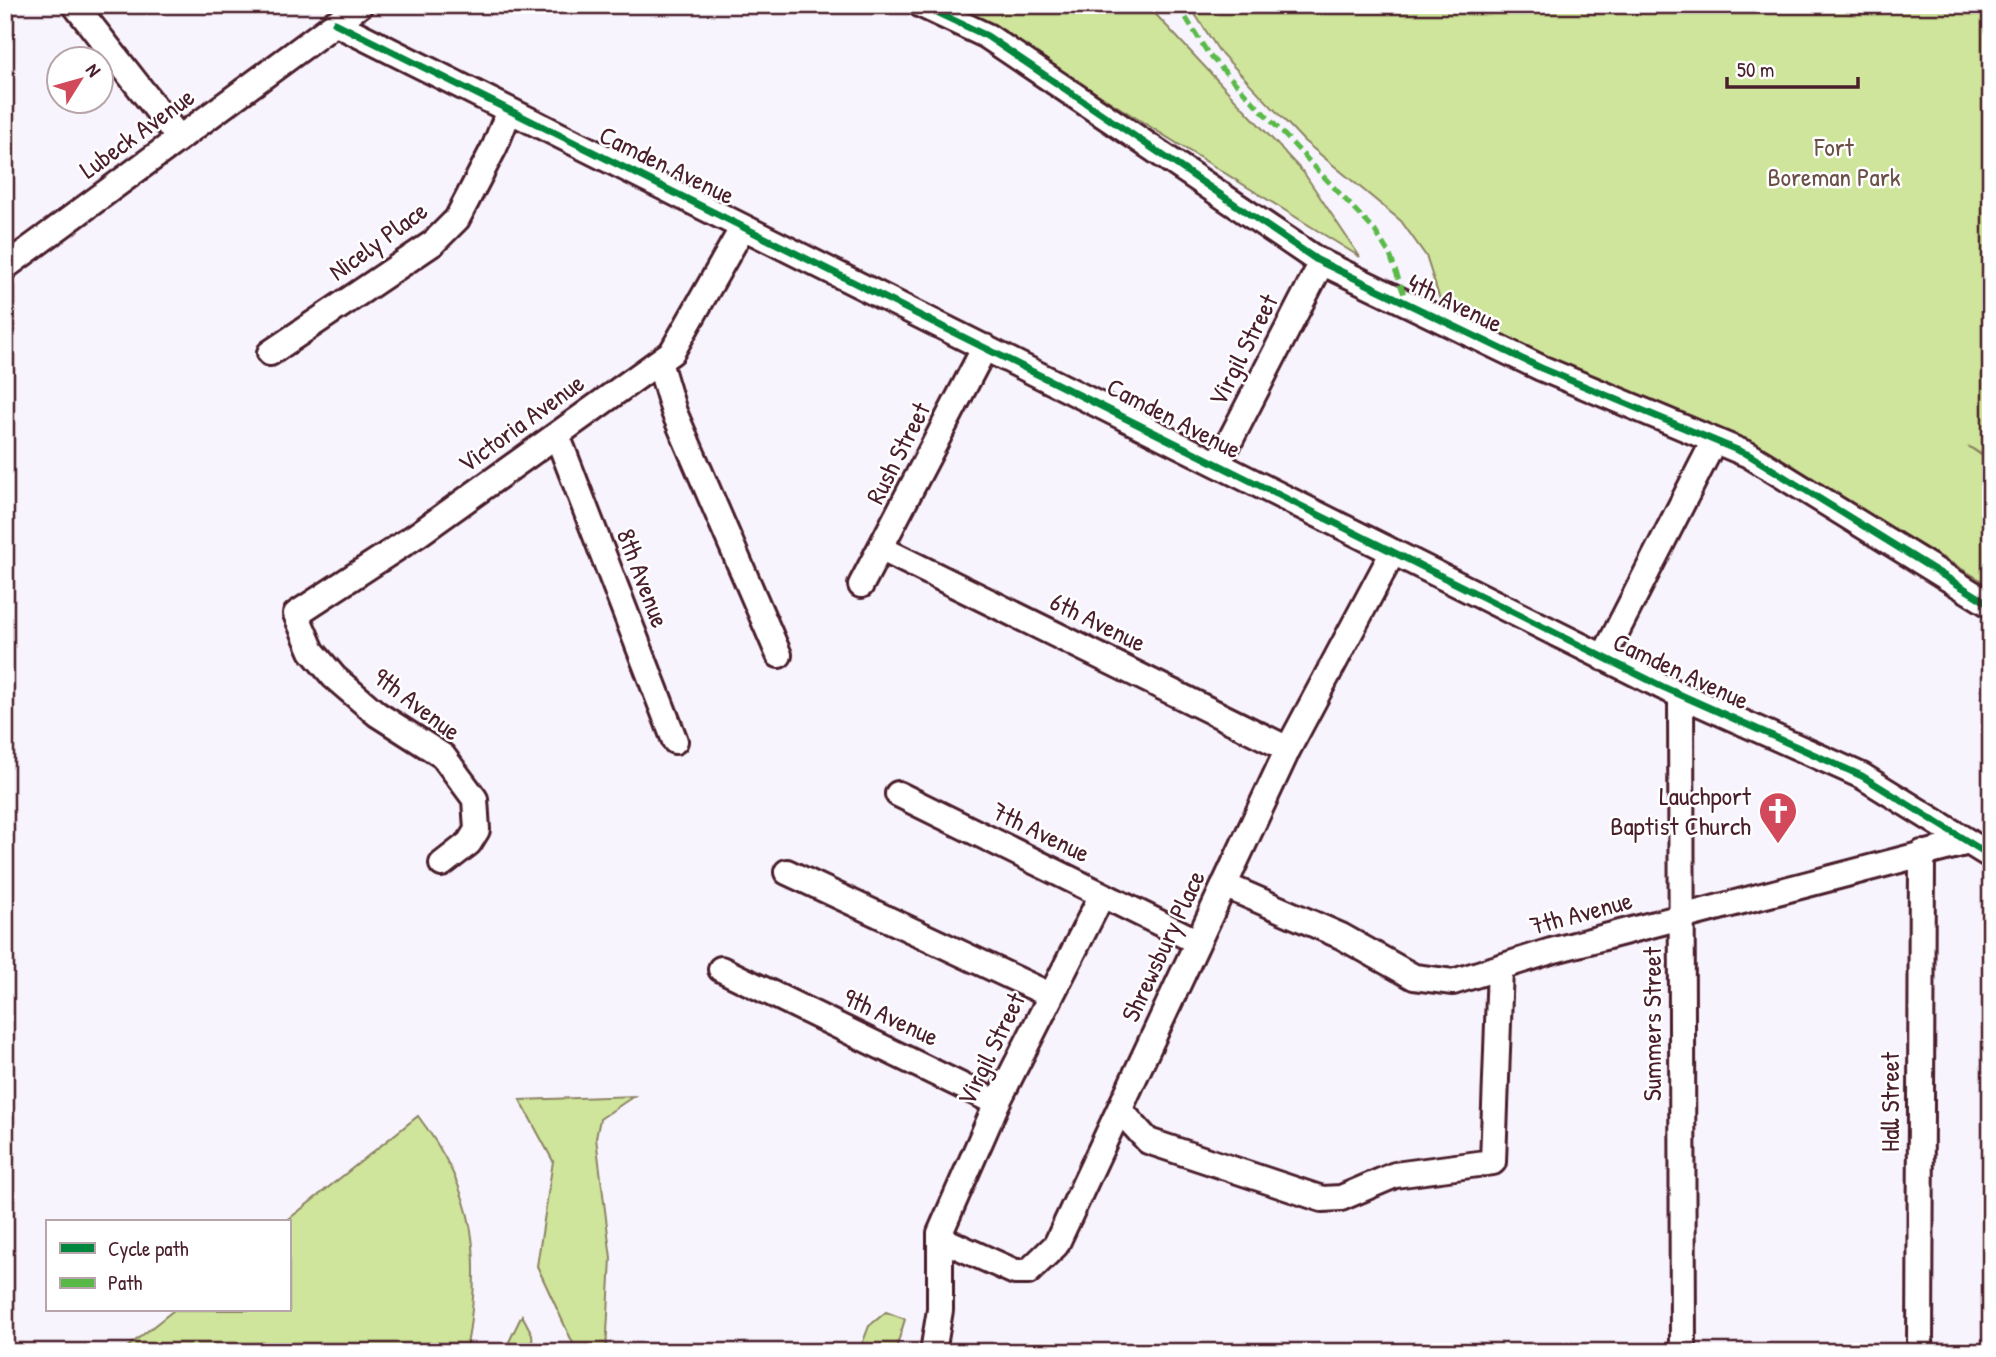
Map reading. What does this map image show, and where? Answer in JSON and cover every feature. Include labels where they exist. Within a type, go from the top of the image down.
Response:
[{"type":"street","points":[[75,5],[179,138]]},
{"type":"street","points":[[335,23],[360,5]]},
{"type":"street","name":"4th Avenue","points":[[921,5],[987,36],[1322,262],[1541,368],[1749,455],[1991,605]]},
{"type":"street","name":"Lubeck Avenue","points":[[5,267],[335,23]]},
{"type":"street","name":"Camden Avenue","points":[[335,23],[1603,658],[1862,776],[1991,856]]},
{"type":"street","name":"Nicely Place","points":[[270,353],[433,243],[457,219],[495,146],[509,111]]},
{"type":"street","name":"Victoria Avenue","points":[[299,627],[296,614],[417,535],[672,352],[743,227]]},
{"type":"street","name":"Virgil Street","points":[[1219,464],[1322,262]]},
{"type":"street","name":"Rush Street","points":[[861,585],[985,347]]},
{"type":"street","points":[[659,362],[674,412],[779,655]]},
{"type":"street","name":"8th Avenue","points":[[557,435],[675,741]]},
{"type":"street","points":[[1603,658],[1714,441]]},
{"type":"street","name":"6th Avenue","points":[[882,549],[1288,749]]},
{"type":"street","name":"Shrewsbury Place","points":[[940,1233],[946,1241],[1015,1272],[1028,1272],[1056,1245],[1288,749],[1393,552]]},
{"type":"street","name":"9th Avenue","points":[[299,627],[312,651],[334,677],[377,714],[443,757],[475,799],[477,830],[469,843],[442,863]]},
{"type":"street","name":"Summers Street","points":[[1681,695],[1683,1352]]},
{"type":"street","name":"7th Avenue","points":[[898,794],[1196,941]]},
{"type":"street","name":"7th Avenue","points":[[1224,885],[1341,936],[1414,977],[1453,982],[1551,950],[1969,842]]},
{"type":"street","name":"Hall Street","points":[[1920,1352],[1922,853]]},
{"type":"street","points":[[787,872],[1050,995]]},
{"type":"street","name":"Virgil Street","points":[[940,1233],[997,1102],[1102,895]]},
{"type":"street","points":[[1120,1110],[1148,1141],[1322,1199],[1341,1198],[1395,1175],[1493,1162],[1500,967]]},
{"type":"street","name":"9th Avenue","points":[[721,969],[997,1102]]},
{"type":"street","points":[[933,1352],[940,1310],[940,1233]]},
{"type":"green space","points":[[954,5],[1147,5],[1304,173],[1360,257]]},
{"type":"green space","name":"Fort Boreman Park","points":[[1189,5],[1991,5],[1991,460],[1968,446],[1991,462],[1991,586],[1776,460],[1444,312],[1426,256],[1401,221],[1304,141],[1219,51]]},
{"type":"green space","points":[[634,1096],[600,1119],[596,1138],[611,1258],[606,1352],[577,1352],[537,1266],[553,1161],[520,1100]]},
{"type":"green space","points":[[418,1116],[453,1172],[464,1200],[470,1228],[474,1286],[466,1352],[121,1352],[171,1312],[290,1312],[290,1220],[288,1220]]},
{"type":"green space","points":[[886,1312],[905,1319],[895,1352],[859,1352],[869,1326]]},
{"type":"green space","points":[[522,1315],[532,1334],[533,1352],[504,1352]]},
{"type":"marked path","points":[[1178,5],[1209,55],[1375,231],[1390,255],[1407,303]]},
{"type":"cycle path","points":[[921,5],[987,36],[1317,260],[1541,368],[1749,455],[1991,605]]},
{"type":"cycle path","points":[[335,23],[1663,687],[1862,776],[1991,856]]},
{"type":"place","name":"Lauchport Baptist Church","points":[[1778,845]]}]
